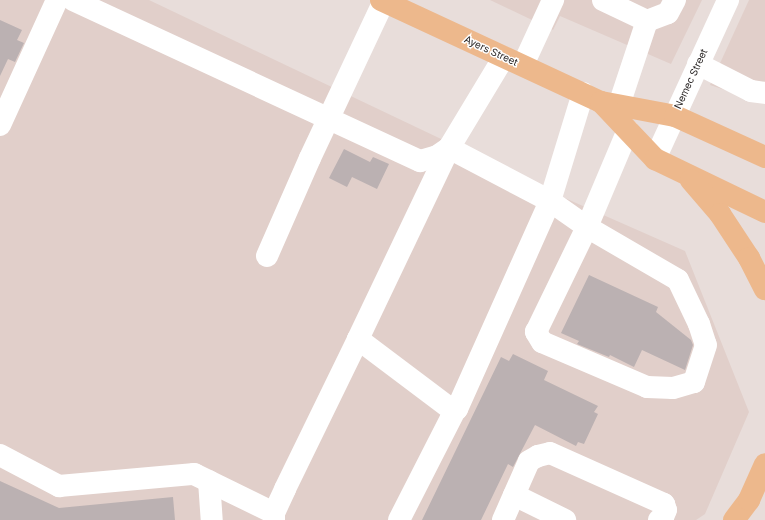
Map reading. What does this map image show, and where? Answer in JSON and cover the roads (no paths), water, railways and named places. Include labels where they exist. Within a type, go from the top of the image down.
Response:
[{"type":"main road","name":"Ayers Street","points":[[383,1],[601,100],[675,116],[765,157]]},
{"type":"main road","name":"Ayers Street","points":[[601,100],[655,159],[765,212]]},
{"type":"main road","points":[[686,174],[720,214],[749,258],[765,289]]},
{"type":"main road","points":[[734,520],[749,500],[765,464]]},
{"type":"street","points":[[0,455],[59,486],[194,474],[274,517],[449,148],[513,61],[553,0]]},
{"type":"street","points":[[603,0],[647,21]]},
{"type":"street","points":[[399,520],[454,410],[457,409],[550,200],[601,100],[647,21],[668,13],[675,0]]},
{"type":"street","name":"Nemec Street","points":[[655,159],[728,0]]},
{"type":"street","points":[[0,125],[57,1],[329,118],[420,160],[437,156],[449,148]]},
{"type":"street","points":[[267,256],[383,1]]},
{"type":"street","points":[[698,64],[751,91],[765,93]]},
{"type":"street","points":[[449,148],[550,200],[588,227],[678,280],[699,324],[706,346],[694,382],[673,388],[647,387],[542,342],[536,332],[588,227],[628,130]]},
{"type":"street","points":[[358,339],[454,410]]},
{"type":"street","points":[[503,520],[529,461],[538,456],[550,453],[664,504],[666,510],[663,517],[659,520]]},
{"type":"street","points":[[209,481],[212,520]]},
{"type":"street","points":[[514,495],[565,520]]}]
